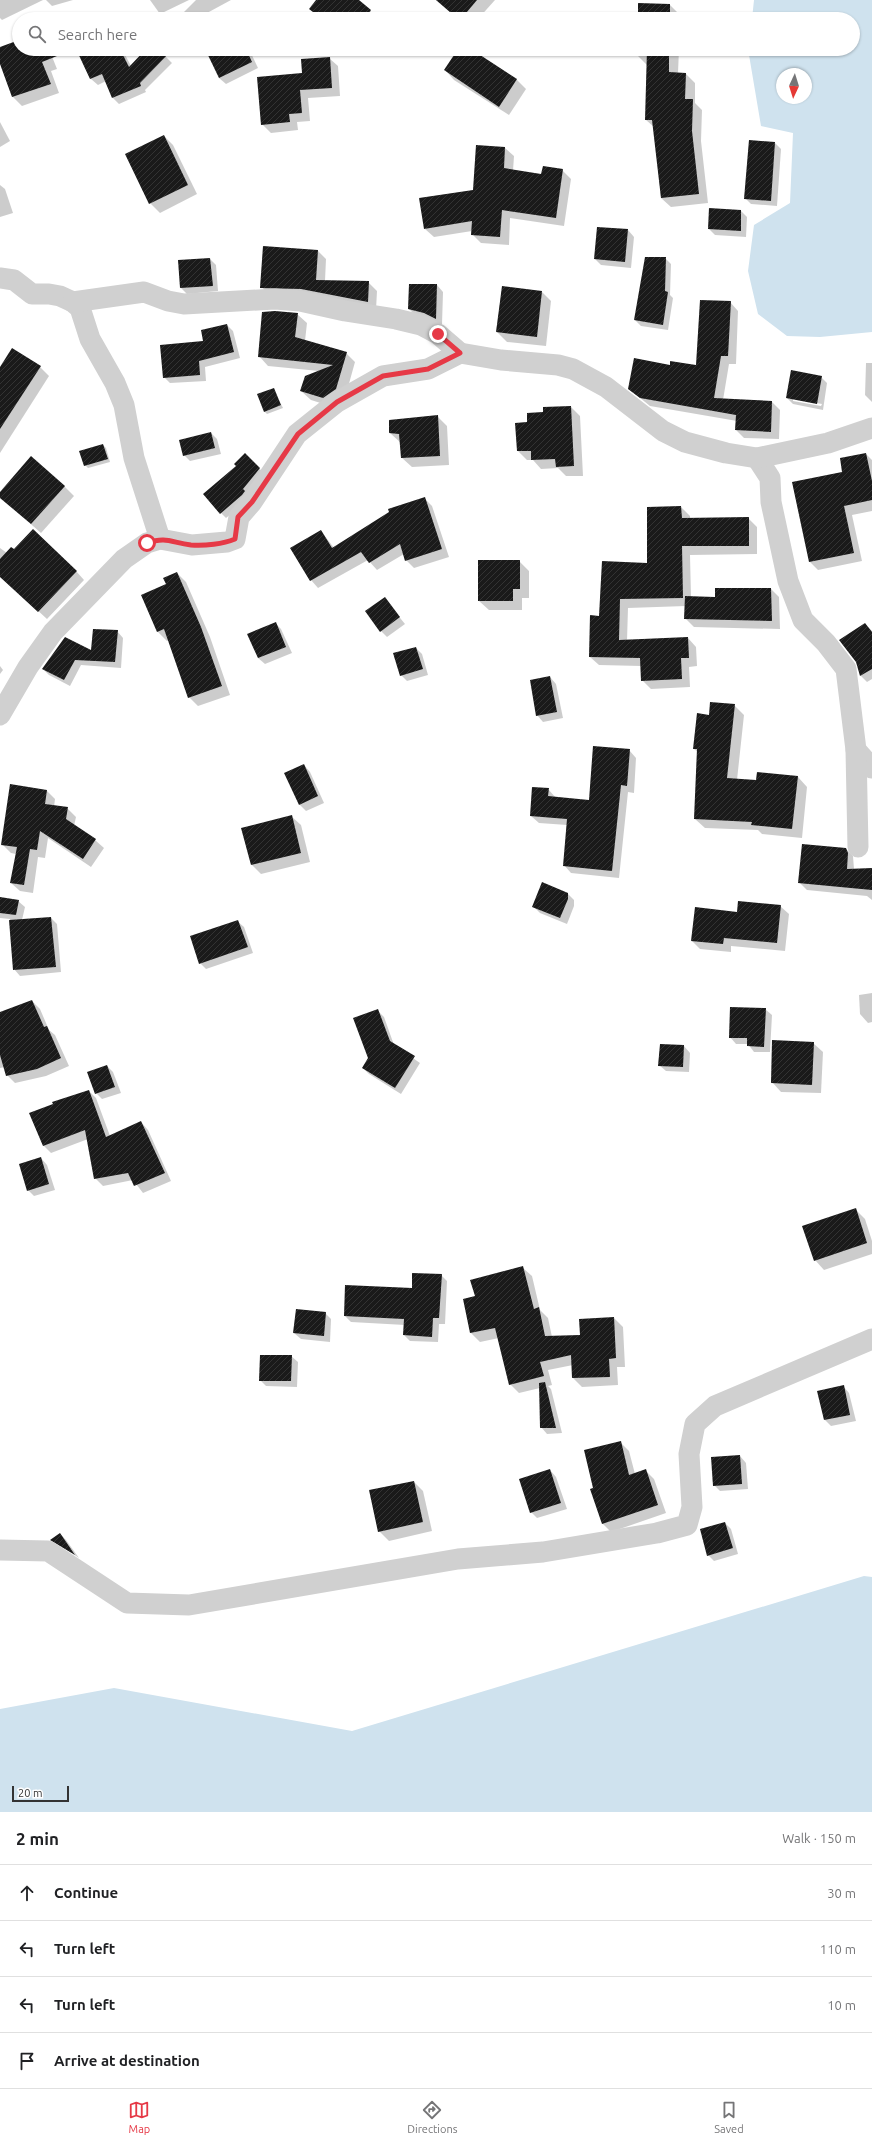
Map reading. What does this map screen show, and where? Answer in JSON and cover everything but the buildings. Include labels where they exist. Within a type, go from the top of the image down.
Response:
[{"type":"street","points":[[0,278],[14,280],[32,294],[49,294],[73,302],[80,308],[90,339],[115,383],[124,404],[134,458],[160,539]]},
{"type":"street","points":[[73,302],[144,292],[168,301],[184,304],[274,299],[300,301],[421,325],[438,334],[460,353],[501,360],[558,365],[573,369],[606,387],[662,431],[685,442],[705,449],[758,458],[828,443],[872,428]]},
{"type":"street","points":[[0,714],[28,667],[53,632],[124,559],[147,543],[160,539],[192,545],[227,542],[235,539],[238,517],[252,502],[298,434],[337,402],[383,376],[428,369],[460,353]]},
{"type":"street","points":[[758,458],[770,478],[771,502],[778,543],[788,581],[803,620],[846,669],[856,750],[858,847]]},
{"type":"street","points":[[856,750],[872,768]]},
{"type":"street","points":[[0,1550],[48,1551],[127,1603],[189,1606],[458,1559],[543,1552],[657,1533],[687,1525],[692,1507],[689,1454],[695,1424],[715,1406],[872,1339]]},
{"type":"water","points":[[754,0],[872,0],[872,332],[820,337],[787,336],[758,314],[748,271],[754,225],[790,203],[793,133],[761,126],[749,56],[860,56],[860,12],[753,12]]},
{"type":"water","points":[[864,1576],[872,1577],[872,1812],[0,1812],[0,1709],[114,1688],[352,1731]]},
{"type":"route","points":[[147,543],[160,539],[192,545],[227,542],[235,539],[238,517],[252,502],[274,467],[298,434],[337,402],[383,376],[428,369],[460,353],[438,334]]}]
